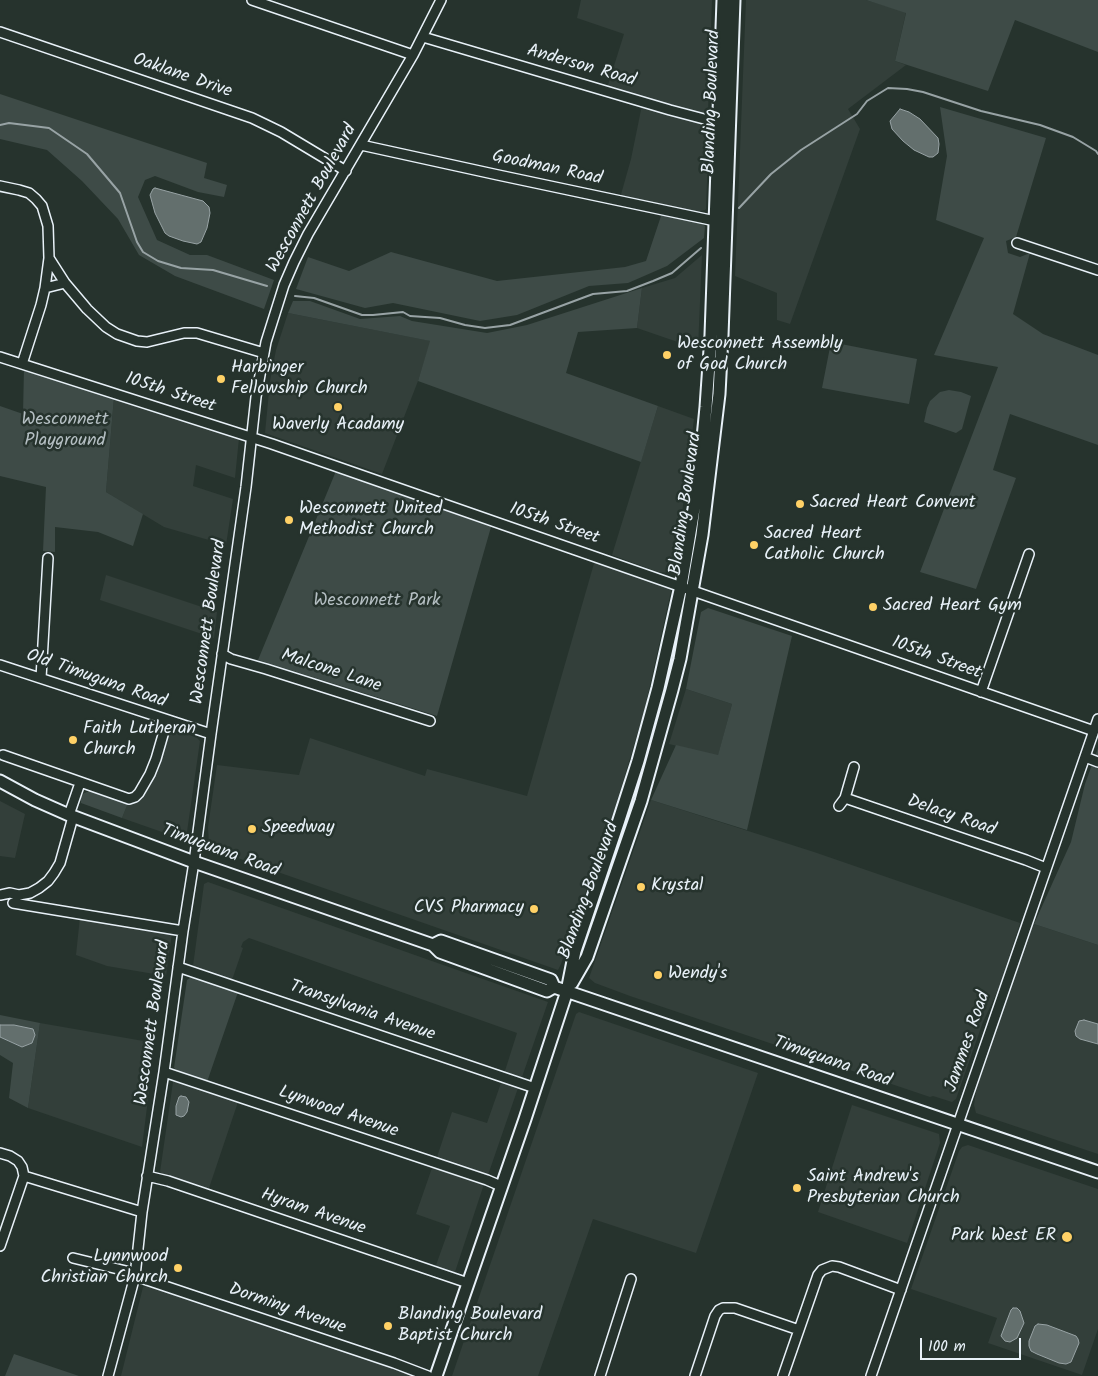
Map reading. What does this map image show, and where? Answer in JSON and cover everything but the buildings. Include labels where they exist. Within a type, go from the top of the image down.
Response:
[{"type":"main road","name":"Blanding Boulevard","points":[[716,335],[726,223],[730,126],[728,13],[722,0]]},
{"type":"main road","name":"Blanding Boulevard","points":[[436,1376],[567,992],[575,951],[619,820],[648,724],[681,586],[696,497],[719,394],[714,220],[718,122],[728,13],[734,0]]},
{"type":"main road","name":"Blanding Boulevard","points":[[567,992],[587,957],[641,801],[663,726],[680,659],[702,535],[708,449]]},
{"type":"main road","points":[[658,688],[657,709],[663,726]]},
{"type":"main road","points":[[646,784],[644,771],[653,737],[648,724]]},
{"type":"main road","name":"Timuquana Road","points":[[0,781],[34,800],[71,816],[194,862],[433,945],[440,952],[547,991],[554,987],[1098,1172]]},
{"type":"street","points":[[252,0],[413,55]]},
{"type":"street","name":"Wesconnett Boulevard","points":[[108,1376],[135,1276],[147,1176],[164,1072],[244,504],[256,397],[271,322],[284,285],[308,234],[413,55],[441,0]]},
{"type":"street","name":"Oaklane Drive","points":[[0,32],[252,118],[282,132],[346,171]]},
{"type":"street","name":"Anderson Road","points":[[423,36],[660,108],[730,126]]},
{"type":"street","name":"Goodman Road","points":[[361,145],[726,223]]},
{"type":"street","points":[[0,186],[28,193],[36,199],[42,206],[48,226],[49,258],[45,288],[22,364]]},
{"type":"street","points":[[1016,243],[1098,270]]},
{"type":"street","points":[[49,258],[65,283],[96,319],[126,339],[147,342],[184,333],[197,333],[264,352]]},
{"type":"street","points":[[45,288],[65,283]]},
{"type":"street","name":"105th Street","points":[[0,357],[251,438],[693,590],[1094,731]]},
{"type":"street","points":[[981,692],[1028,554]]},
{"type":"street","points":[[41,678],[48,558]]},
{"type":"street","name":"Malcone Lane","points":[[222,654],[231,659],[430,721]]},
{"type":"street","name":"Old Timuguna Road","points":[[0,664],[211,734]]},
{"type":"street","name":"Jammes Road","points":[[871,1376],[1098,719]]},
{"type":"street","points":[[2,755],[130,799],[139,793],[150,774],[167,720]]},
{"type":"street","points":[[1085,757],[1098,762]]},
{"type":"street","name":"Delacy Road","points":[[854,767],[842,802],[1046,868]]},
{"type":"street","points":[[0,894],[10,893],[19,895],[30,893],[48,881],[54,873],[60,863],[80,783]]},
{"type":"street","points":[[13,903],[183,931]]},
{"type":"street","name":"Transylvania Avenue","points":[[178,967],[535,1088]]},
{"type":"street","name":"Lynwood Avenue","points":[[164,1072],[501,1186]]},
{"type":"street","points":[[0,1153],[18,1161],[24,1176],[0,1246]]},
{"type":"street","points":[[24,1176],[142,1212]]},
{"type":"street","name":"Hyram Avenue","points":[[147,1176],[168,1181],[468,1283]]},
{"type":"street","name":"Dorminy Avenue","points":[[73,1258],[126,1271],[135,1276],[428,1376]]},
{"type":"street","points":[[783,1376],[818,1275],[822,1270],[832,1266],[901,1290]]},
{"type":"street","points":[[600,1376],[632,1279]]},
{"type":"street","points":[[695,1376],[715,1316],[723,1308],[735,1308],[799,1330]]},
{"type":"shaded area","points":[[581,0],[712,0],[708,112],[693,114],[607,88],[624,34],[577,18]]},
{"type":"shaded area","points":[[746,0],[866,0],[906,12],[895,61],[906,65],[848,109],[860,129],[790,324],[777,320],[777,293],[735,276]]},
{"type":"shaded area","points":[[642,105],[693,120],[709,128],[705,210],[691,213],[620,198],[631,159]]},
{"type":"shaded area","points":[[900,109],[920,119],[938,138],[938,153],[933,157],[914,150],[892,129],[890,121]]},
{"type":"shaded area","points":[[155,188],[203,201],[209,207],[210,213],[207,228],[201,242],[197,244],[183,241],[165,233],[155,213],[150,195]]},
{"type":"shaded area","points":[[702,255],[698,349],[637,328],[642,288],[675,278]]},
{"type":"shaded area","name":"Waverly Acadamy","points":[[288,313],[431,341],[418,381],[382,474],[265,433],[270,381],[276,350]]},
{"type":"shaded area","points":[[114,397],[239,438],[235,478],[196,465],[193,486],[233,499],[226,545],[164,527],[106,492]]},
{"type":"shaded area","points":[[658,406],[694,419],[675,568],[672,573],[658,572],[612,555]]},
{"type":"shaded area","points":[[595,560],[656,581],[668,587],[671,591],[645,708],[617,802],[558,970],[212,849],[209,845],[208,827],[217,765],[299,775],[310,738],[425,776],[427,769],[527,796]]},
{"type":"shaded area","points":[[106,575],[217,612],[214,638],[100,600]]},
{"type":"shaded area","points":[[686,689],[732,704],[718,756],[669,744]]},
{"type":"shaded area","points":[[172,728],[200,741],[187,832],[183,837],[179,838],[122,818],[128,803],[139,800],[152,780],[168,730]]},
{"type":"shaded area","points":[[651,800],[814,852],[1020,923],[999,988],[983,1022],[956,1099],[952,1102],[933,1096],[930,1097],[630,996],[595,983],[589,978]]},
{"type":"shaded area","points":[[0,801],[25,814],[15,858],[0,856]]},
{"type":"shaded area","points":[[208,882],[548,1002],[522,1077],[518,1078],[504,1074],[517,1033],[249,938],[243,942],[241,947],[243,948],[232,980],[193,966],[204,884]]},
{"type":"shaded area","points":[[80,917],[172,933],[166,976],[107,966],[76,955]]},
{"type":"shaded area","points":[[1031,923],[1098,945],[1098,1154],[976,1113],[974,1105],[976,1091]]},
{"type":"shaded area","points":[[579,1012],[758,1073],[696,1253],[593,1219],[538,1376],[452,1376],[576,1014]]},
{"type":"shaded area","points":[[1084,1020],[1098,1024],[1098,1044],[1076,1036],[1075,1031],[1079,1021]]},
{"type":"shaded area","points":[[40,1023],[155,1043],[142,1147],[28,1108]]},
{"type":"shaded area","points":[[0,1025],[14,1025],[33,1029],[35,1035],[32,1043],[22,1047],[0,1037]]},
{"type":"shaded area","points":[[178,1080],[239,1099],[208,1191],[166,1176],[160,1172],[173,1082]]},
{"type":"shaded area","points":[[502,1080],[518,1088],[488,1175],[436,1160],[452,1112],[487,1123]]},
{"type":"shaded area","points":[[181,1096],[186,1097],[189,1102],[187,1112],[181,1117],[176,1115],[176,1106]]},
{"type":"shaded area","points":[[852,1105],[939,1134],[940,1143],[907,1243],[818,1212]]},
{"type":"shaded area","points":[[968,1145],[1098,1189],[1098,1329],[1082,1375],[988,1343],[997,1318],[911,1289],[959,1151],[962,1147]]},
{"type":"shaded area","points":[[433,1165],[484,1184],[455,1272],[435,1268],[450,1226],[416,1214]]},
{"type":"shaded area","points":[[148,1285],[410,1372],[415,1376],[121,1376],[143,1287]]},
{"type":"shaded area","points":[[1013,1308],[1017,1308],[1020,1311],[1024,1323],[1017,1338],[1010,1342],[1005,1341],[1001,1336]]},
{"type":"shaded area","points":[[1038,1324],[1047,1325],[1076,1336],[1079,1343],[1071,1362],[1066,1364],[1059,1363],[1031,1351],[1029,1341],[1035,1326]]},
{"type":"green space","points":[[866,0],[1098,0],[1098,52],[1015,20],[988,91],[895,61],[906,13]]},
{"type":"green space","points":[[0,94],[207,163],[204,178],[227,185],[224,197],[198,192],[155,176],[145,180],[138,197],[157,240],[190,255],[207,255],[274,280],[264,309],[175,276],[139,255],[118,219],[82,181],[47,150],[0,139]]},
{"type":"green space","points":[[940,107],[1046,138],[1016,237],[1006,241],[1008,253],[1020,257],[1030,253],[1013,314],[1043,334],[1098,355],[1098,445],[1010,414],[993,470],[1016,478],[976,589],[920,572],[998,367],[934,355],[984,238],[936,220],[947,156]]},
{"type":"green space","points":[[662,213],[699,222],[705,226],[704,238],[667,266],[628,283],[589,286],[517,315],[480,321],[393,303],[365,308],[296,289],[308,257],[349,271],[391,252],[497,281],[625,267],[646,261]]},
{"type":"green space","points":[[642,288],[637,328],[578,332],[566,373],[658,406],[641,462],[418,381],[430,341],[288,313],[293,301],[310,301],[360,319],[400,316],[412,321],[487,333],[527,325]]},
{"type":"green space","points":[[831,342],[917,359],[909,404],[822,388]]},
{"type":"green space","name":"Wesconnett Playground","points":[[24,368],[114,397],[106,492],[143,514],[133,546],[98,532],[55,527],[55,552],[43,551],[46,487],[0,476],[0,406],[23,414]]},
{"type":"green space","points":[[949,390],[971,396],[962,429],[956,433],[924,422],[930,401],[940,392]]},
{"type":"green space","name":"Wesconnett Park","points":[[336,471],[491,527],[437,716],[258,660]]},
{"type":"green space","points":[[708,608],[792,636],[747,830],[651,800],[676,745],[718,755],[732,704],[686,689],[701,612]]},
{"type":"green space","points":[[1098,748],[1098,945],[1034,924],[1071,842],[1085,784]]},
{"type":"green space","points":[[90,791],[128,803],[122,818],[81,803],[81,797],[84,793]]},
{"type":"green space","points":[[196,977],[238,992],[207,1082],[181,1073],[174,1068],[187,980]]},
{"type":"green space","points":[[0,1015],[40,1023],[28,1108],[9,1098],[13,1063],[0,1055],[0,1037],[22,1047],[32,1043],[35,1035],[33,1029],[14,1025],[0,1025]]},
{"type":"green space","points":[[14,1354],[79,1376],[5,1376]]},
{"type":"waterway","points":[[739,208],[771,174],[801,150],[857,114],[867,101],[888,88],[923,92],[981,111],[1040,125],[1073,137],[1098,154]]},
{"type":"waterway","points":[[0,125],[9,123],[49,128],[87,154],[120,193],[137,242],[143,252],[158,261],[181,268],[213,270],[267,286]]},
{"type":"waterway","points":[[295,296],[314,298],[362,315],[403,312],[410,316],[440,318],[485,328],[510,325],[593,294],[627,291],[672,273],[701,248]]},
{"type":"place","name":"Wesconnett Assembly of God Church","points":[[667,355]]},
{"type":"place","name":"Harbinger Fellowship Church","points":[[221,379]]},
{"type":"place","name":"Waverly Acadamy","points":[[338,407]]},
{"type":"place","name":"Sacred Heart Convent","points":[[800,504]]},
{"type":"place","name":"Wesconnett United Methodist Church","points":[[289,520]]},
{"type":"place","name":"Sacred Heart Catholic Church","points":[[754,545]]},
{"type":"place","name":"Sacred Heart Gym","points":[[873,607]]},
{"type":"place","name":"Faith Lutheran Church","points":[[73,740]]},
{"type":"place","name":"Speedway","points":[[252,829]]},
{"type":"place","name":"Krystal","points":[[641,887]]},
{"type":"place","name":"CVS Pharmacy","points":[[534,909]]},
{"type":"place","name":"Wendy's","points":[[658,975]]},
{"type":"place","name":"Saint Andrew's Presbyterian Church","points":[[797,1188]]},
{"type":"place","name":"Park West ER","points":[[1067,1237]]},
{"type":"place","name":"Lynnwood Christian Church","points":[[178,1268]]},
{"type":"place","name":"Blanding Boulevard Baptist Church","points":[[388,1326]]}]
